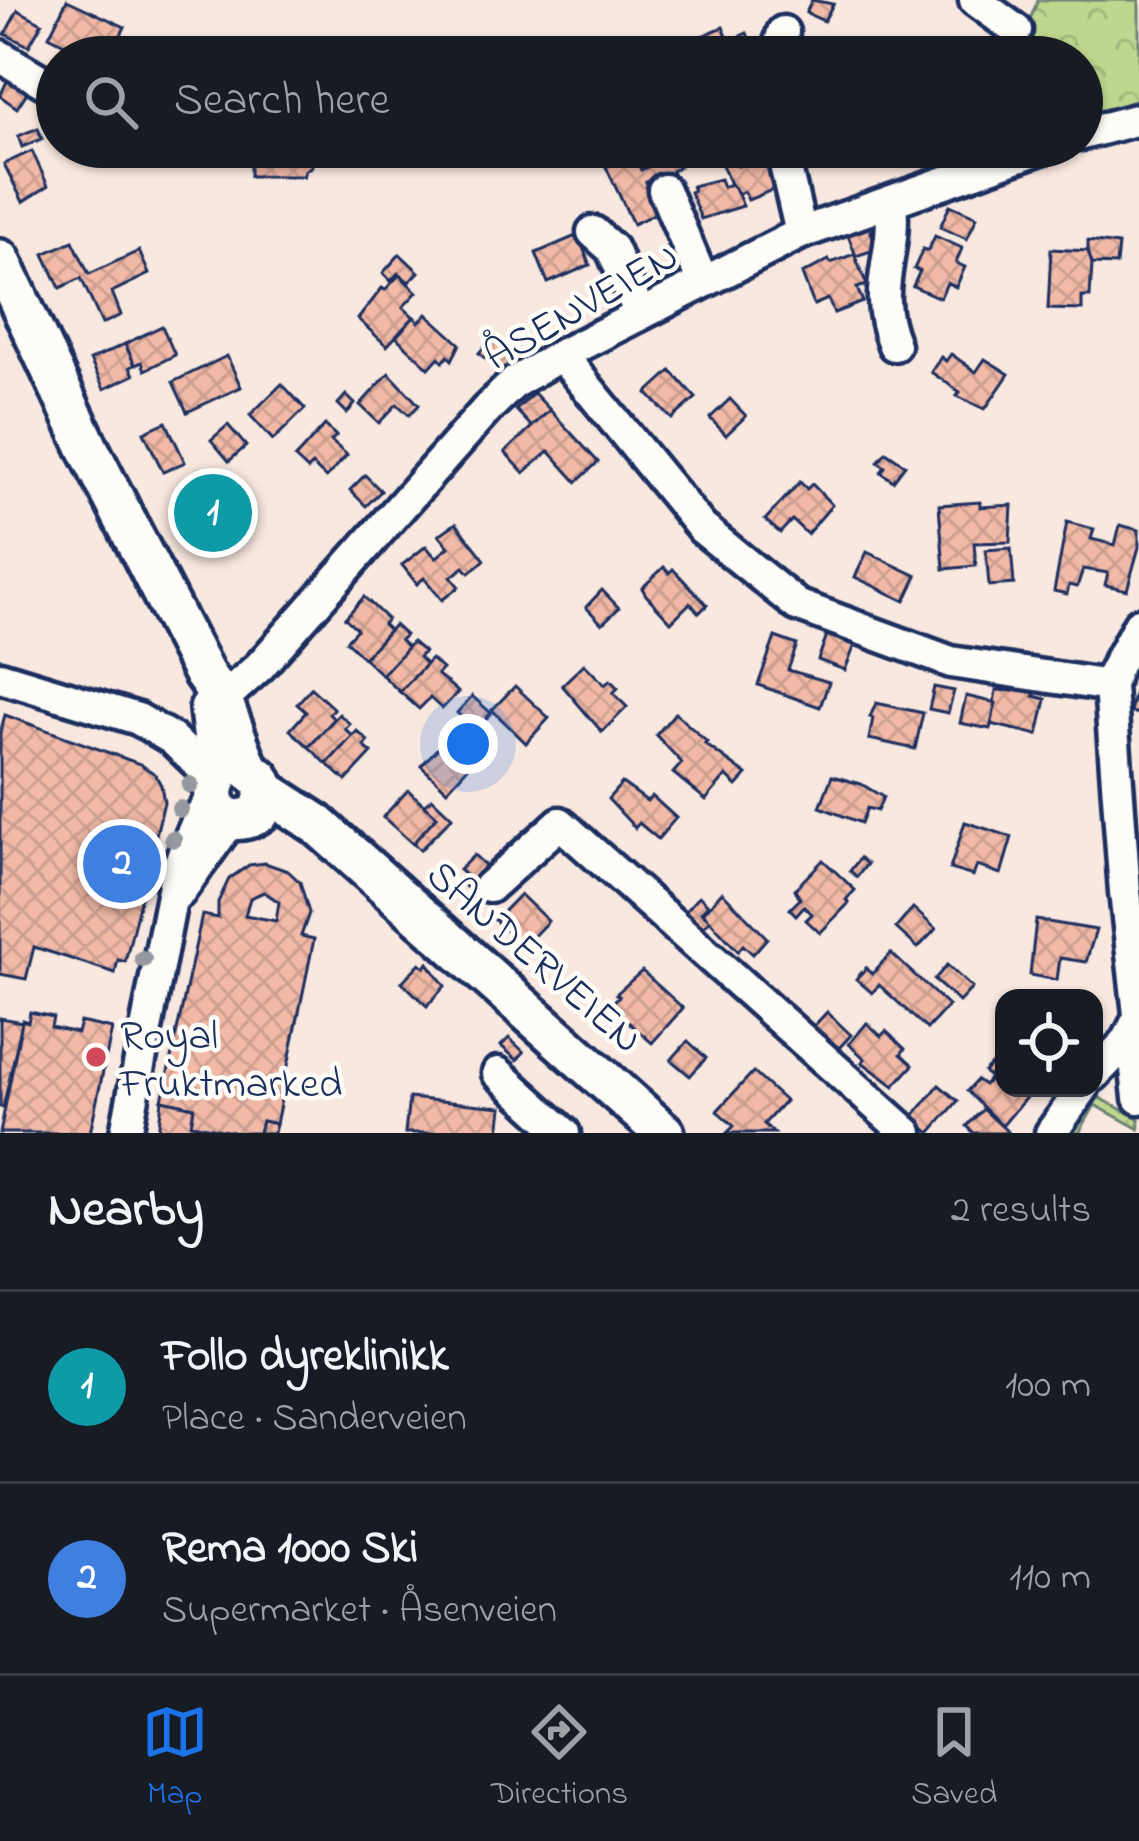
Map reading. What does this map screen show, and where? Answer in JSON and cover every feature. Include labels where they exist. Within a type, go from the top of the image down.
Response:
[{"type":"main road","points":[[0,260],[97,467],[211,691],[235,793]]},
{"type":"main road","name":"SANDERVEIEN","points":[[235,793],[343,851],[652,1129]]},
{"type":"street","points":[[975,0],[1016,30]]},
{"type":"street","points":[[0,56],[36,77]]},
{"type":"street","points":[[1103,126],[1139,119]]},
{"type":"street","points":[[787,168],[801,233]]},
{"type":"street","name":"ÅSENVEIEN","points":[[211,691],[280,644],[515,382],[702,280],[801,233],[891,202],[953,168]]},
{"type":"street","points":[[664,190],[702,280]]},
{"type":"street","points":[[891,202],[891,241],[881,298],[894,345]]},
{"type":"street","points":[[593,232],[611,249],[639,312]]},
{"type":"street","points":[[561,356],[702,528],[797,605],[951,662],[1110,686]]},
{"type":"street","points":[[1139,624],[1110,686],[1139,1098]]},
{"type":"street","points":[[0,677],[138,719],[172,739],[235,793],[172,903],[126,1133]]},
{"type":"street","points":[[489,887],[560,823],[907,1133]]},
{"type":"street","points":[[1103,1065],[1136,1023]]},
{"type":"street","points":[[498,1073],[564,1133]]},
{"type":"street","points":[[1052,1133],[1077,1097]]},
{"type":"green space","points":[[1038,0],[1139,0],[1139,99],[1103,112],[1103,36],[1023,36]]},
{"type":"green space","points":[[1084,1097],[1098,1097],[1139,1119],[1139,1129],[1095,1105],[1079,1133],[1063,1133]]},
{"type":"building","points":[[67,0],[125,27],[120,36],[49,36]]},
{"type":"building","points":[[812,0],[833,4],[824,21],[806,13]]},
{"type":"building","points":[[18,10],[42,23],[29,46],[5,34]]},
{"type":"building","points":[[723,27],[727,36],[702,36]]},
{"type":"building","points":[[10,75],[30,88],[17,108],[0,96]]},
{"type":"building","points":[[36,129],[36,141],[22,147],[18,136]]},
{"type":"building","points":[[32,151],[48,186],[23,202],[4,164]]},
{"type":"building","points":[[250,168],[309,168],[304,176],[250,176]]},
{"type":"building","points":[[606,168],[677,168],[672,171],[674,176],[657,184],[654,177],[646,182],[660,211],[633,224]]},
{"type":"building","points":[[723,168],[774,168],[782,186],[748,200],[744,191],[738,194]]},
{"type":"building","points":[[720,179],[723,187],[735,188],[743,206],[701,219],[692,186]]},
{"type":"building","points":[[950,205],[977,217],[967,239],[940,227]]},
{"type":"building","points":[[869,226],[877,249],[856,256],[847,233]]},
{"type":"building","points":[[578,235],[590,265],[548,283],[536,253]]},
{"type":"building","points":[[935,236],[962,248],[956,263],[965,267],[956,287],[947,283],[940,298],[913,286],[920,271],[914,269]]},
{"type":"building","points":[[73,241],[89,274],[139,251],[149,274],[112,292],[121,315],[102,324],[81,278],[60,288],[44,254]]},
{"type":"building","points":[[1088,241],[1118,245],[1116,265],[1092,264]]},
{"type":"building","points":[[1051,249],[1088,251],[1090,297],[1082,297],[1082,310],[1048,309]]},
{"type":"building","points":[[400,254],[419,272],[409,282],[398,273],[391,281],[383,273]]},
{"type":"building","points":[[854,254],[867,285],[857,288],[863,302],[834,313],[828,299],[814,305],[802,274]]},
{"type":"building","points":[[399,275],[417,292],[403,307],[414,317],[387,346],[358,319]]},
{"type":"building","points":[[427,314],[460,344],[452,360],[448,356],[443,362],[439,357],[429,368],[396,337],[414,317],[419,322]]},
{"type":"building","points":[[162,326],[175,355],[145,370],[142,362],[135,365],[125,344]]},
{"type":"building","points":[[493,337],[515,356],[506,373],[479,353]]},
{"type":"building","points":[[125,344],[135,365],[130,367],[134,375],[104,389],[90,360]]},
{"type":"building","points":[[951,354],[976,372],[985,359],[1009,374],[985,409],[957,396],[960,392],[931,372],[941,357],[946,361]]},
{"type":"building","points":[[227,356],[241,387],[187,412],[173,382]]},
{"type":"building","points":[[671,371],[696,398],[672,419],[647,393]]},
{"type":"building","points":[[389,373],[419,405],[409,415],[397,404],[379,423],[360,405]]},
{"type":"building","points":[[282,384],[305,409],[273,440],[250,415]]},
{"type":"building","points":[[534,393],[550,410],[532,427],[516,410]]},
{"type":"building","points":[[346,395],[355,404],[347,413],[338,404]]},
{"type":"building","points":[[730,399],[746,416],[726,435],[710,418]]},
{"type":"building","points":[[550,410],[598,462],[577,482],[549,451],[524,473],[505,452]]},
{"type":"building","points":[[166,422],[185,462],[163,472],[144,432]]},
{"type":"building","points":[[228,425],[246,446],[229,461],[211,440]]},
{"type":"building","points":[[325,425],[336,436],[331,441],[347,455],[326,478],[295,458]]},
{"type":"building","points":[[886,452],[905,465],[893,481],[881,472],[885,467],[878,462]]},
{"type":"building","points":[[200,469],[226,493],[249,525],[216,556],[194,533],[203,525],[174,494]]},
{"type":"building","points":[[365,475],[381,491],[366,506],[350,490]]},
{"type":"building","points":[[800,482],[807,489],[812,484],[832,505],[807,534],[792,520],[780,533],[765,520]]},
{"type":"building","points":[[980,502],[980,507],[1012,505],[1010,542],[974,543],[976,566],[944,569],[939,505]]},
{"type":"building","points":[[1067,522],[1094,529],[1091,539],[1115,545],[1120,525],[1139,530],[1127,590],[1105,585],[1108,573],[1083,569],[1077,587],[1069,585],[1067,594],[1054,591]]},
{"type":"building","points":[[456,523],[485,560],[469,573],[464,567],[451,577],[459,587],[442,600],[424,578],[417,584],[402,565],[426,546],[436,558],[449,547],[439,535]]},
{"type":"building","points":[[1011,548],[1014,584],[989,586],[986,550]]},
{"type":"building","points":[[867,552],[917,576],[905,601],[855,577]]},
{"type":"building","points":[[664,567],[669,573],[673,569],[707,605],[699,613],[690,603],[671,622],[646,595],[642,588]]},
{"type":"building","points":[[602,590],[619,608],[602,624],[586,607]]},
{"type":"building","points":[[364,597],[387,619],[383,624],[389,630],[364,658],[346,641],[357,629],[345,618]]},
{"type":"building","points":[[394,625],[405,635],[400,640],[408,647],[382,675],[364,658]]},
{"type":"building","points":[[827,635],[855,645],[845,670],[818,660]]},
{"type":"building","points":[[775,637],[797,645],[788,670],[829,682],[820,707],[758,685]]},
{"type":"building","points":[[412,642],[424,652],[419,657],[426,664],[400,692],[382,675]]},
{"type":"building","points":[[431,659],[442,669],[437,674],[458,692],[442,709],[430,698],[419,709],[400,692]]},
{"type":"building","points":[[584,664],[605,685],[610,680],[618,688],[613,693],[627,707],[602,732],[562,685]]},
{"type":"building","points":[[1015,683],[1036,688],[1034,696],[1046,699],[1038,735],[991,724],[996,690],[1013,691]]},
{"type":"building","points":[[1139,683],[1139,714],[1130,712]]},
{"type":"building","points":[[515,686],[549,718],[526,743],[492,710]]},
{"type":"building","points":[[934,687],[954,691],[948,713],[929,709]]},
{"type":"building","points":[[311,688],[334,709],[329,714],[334,719],[309,747],[290,730],[306,712],[297,704]]},
{"type":"building","points":[[472,696],[491,713],[476,730],[457,713]]},
{"type":"building","points":[[966,696],[996,703],[990,729],[960,723]]},
{"type":"building","points":[[876,703],[923,713],[915,749],[869,739]]},
{"type":"building","points":[[675,713],[705,744],[747,775],[737,786],[726,776],[706,800],[673,773],[682,763],[656,735]]},
{"type":"building","points":[[339,714],[350,724],[345,729],[353,736],[327,764],[309,747]]},
{"type":"building","points":[[5,715],[140,764],[161,785],[164,802],[125,962],[118,960],[115,973],[34,947],[26,979],[0,974],[0,733]]},
{"type":"building","points":[[463,721],[488,745],[447,790],[421,766]]},
{"type":"building","points":[[357,731],[372,753],[346,781],[327,764]]},
{"type":"building","points":[[832,776],[861,784],[883,797],[877,811],[867,808],[861,823],[820,807]]},
{"type":"building","points":[[622,783],[647,801],[652,796],[676,818],[658,839],[639,823],[635,828],[608,799]]},
{"type":"building","points":[[408,790],[437,816],[413,844],[383,817]]},
{"type":"building","points":[[432,798],[452,817],[420,850],[413,843],[437,816],[425,805]]},
{"type":"building","points":[[965,822],[1012,837],[1001,874],[977,866],[973,876],[950,869]]},
{"type":"building","points":[[474,855],[488,868],[467,888],[462,883],[467,877],[459,870]]},
{"type":"building","points":[[860,858],[867,864],[857,877],[850,871]]},
{"type":"building","points":[[823,860],[855,890],[820,933],[806,920],[812,914],[804,906],[796,915],[790,909],[800,899],[795,889]]},
{"type":"building","points":[[265,863],[288,871],[300,882],[309,913],[301,936],[314,939],[276,1124],[262,1121],[259,1133],[236,1133],[191,1124],[194,1107],[162,1100],[202,915],[218,918],[218,902],[229,879],[249,865]],"holes":[[[264,892],[279,902],[276,921],[245,915],[250,898]]]},
{"type":"building","points":[[722,892],[767,938],[753,954],[743,945],[738,951],[703,913]]},
{"type":"building","points":[[520,894],[548,921],[523,947],[495,920]]},
{"type":"building","points":[[699,896],[708,905],[701,912],[710,920],[699,932],[681,916]]},
{"type":"building","points":[[913,908],[936,929],[918,948],[896,928]]},
{"type":"building","points":[[1036,920],[1096,930],[1086,962],[1060,958],[1057,980],[1030,975]]},
{"type":"building","points":[[891,953],[948,1006],[927,1029],[879,985],[872,993],[856,979],[866,968],[872,974]]},
{"type":"building","points":[[420,963],[425,967],[428,963],[445,986],[427,1006],[402,982]]},
{"type":"building","points":[[947,965],[972,988],[959,1002],[934,980]]},
{"type":"building","points":[[642,971],[683,1008],[652,1043],[610,1006],[616,994]]},
{"type":"building","points":[[30,1012],[53,1017],[51,1027],[77,1033],[80,1022],[112,1029],[90,1133],[0,1133],[22,1020],[28,1022]]},
{"type":"building","points":[[827,1012],[851,1035],[837,1050],[813,1027]]},
{"type":"building","points":[[0,1018],[22,1022],[3,1108],[0,1107]]},
{"type":"building","points":[[867,1023],[881,1036],[886,1031],[905,1049],[901,1054],[913,1065],[894,1086],[862,1062],[865,1059],[849,1044]]},
{"type":"building","points":[[509,1038],[524,1052],[517,1060],[501,1046]]},
{"type":"building","points":[[688,1041],[706,1058],[690,1076],[671,1060]]},
{"type":"building","points":[[995,1061],[995,1097],[1026,1097],[1002,1126],[967,1091],[977,1080],[984,1085],[990,1078],[984,1072]]},
{"type":"building","points":[[753,1072],[785,1101],[764,1124],[774,1133],[727,1133],[734,1126],[717,1111]]},
{"type":"building","points":[[939,1085],[958,1101],[930,1133],[912,1118]]},
{"type":"building","points":[[409,1098],[502,1107],[499,1133],[405,1133]]},
{"type":"building","points":[[162,1100],[194,1107],[191,1124],[236,1133],[158,1133]]},
{"type":"building","points":[[983,1109],[1009,1133],[974,1133],[967,1126]]},
{"type":"building","points":[[262,1121],[276,1124],[274,1133],[259,1133]]},
{"type":"place","name":"Follo dyreklinikk","points":[[213,513]]},
{"type":"place","name":"Rema 1000 Ski","points":[[122,864]]},
{"type":"place","name":"Royal Fruktmarked","points":[[96,1057]]}]
